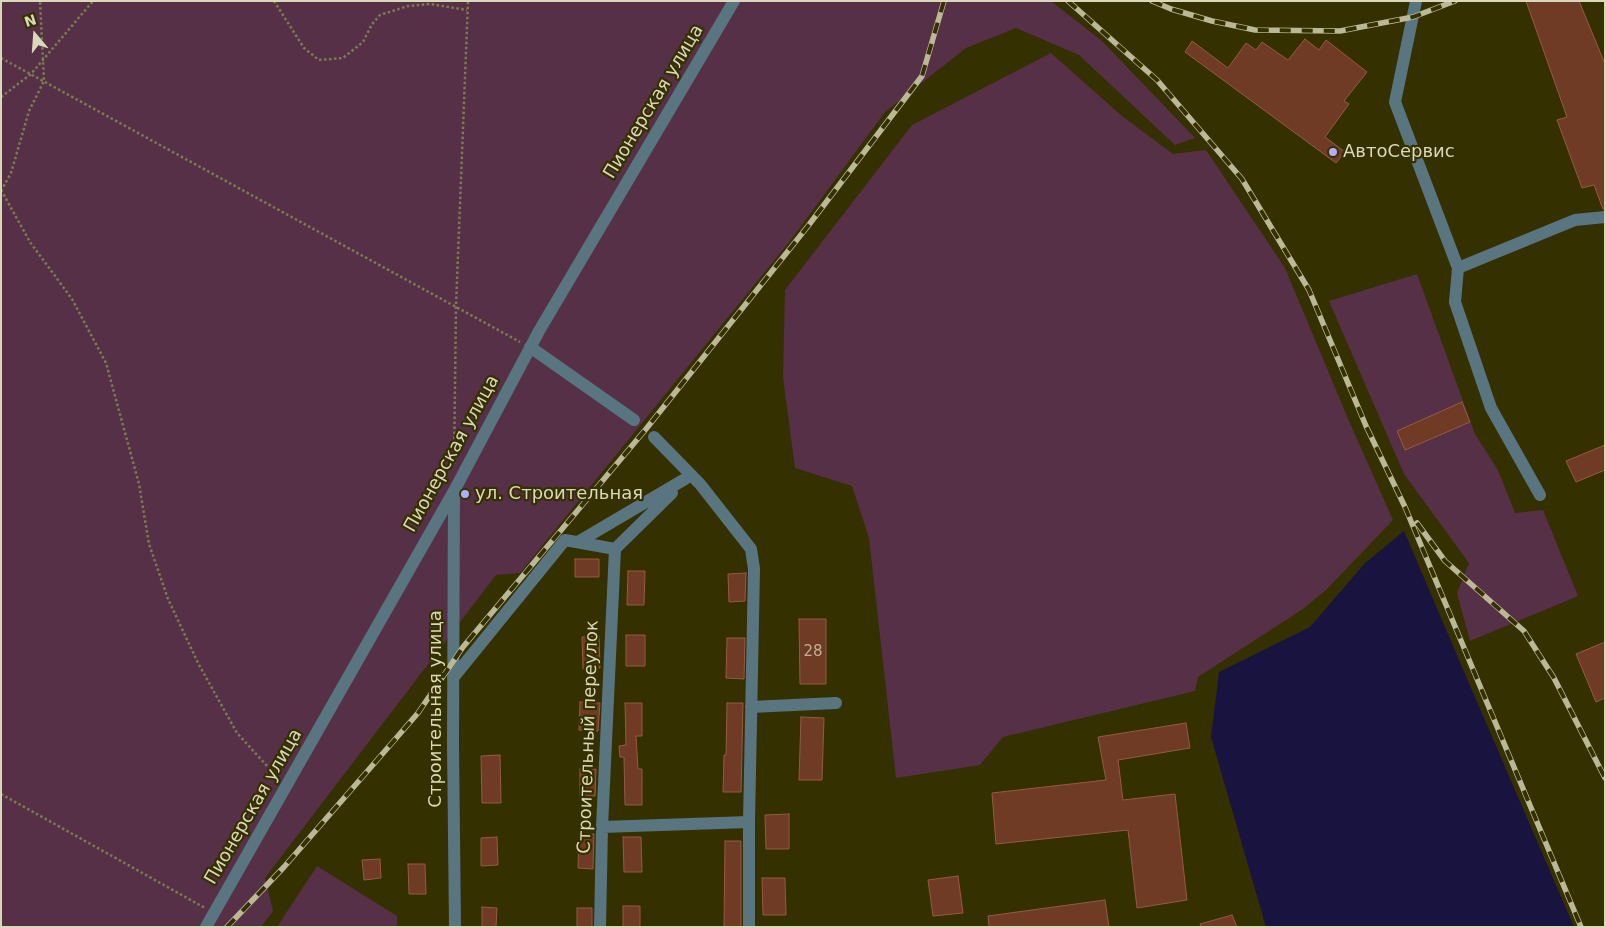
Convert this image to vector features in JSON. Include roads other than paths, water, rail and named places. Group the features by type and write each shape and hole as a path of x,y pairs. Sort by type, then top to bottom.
{"street":[{"name":"Пионерская улица","path":"206,927 454,491 530,347 734,1"},
{"path":"1416,1 1395,102 1458,268 1455,302 1491,408 1540,495"},
{"path":"1458,268 1575,220 1605,217"},
{"path":"530,347 634,420"},
{"path":"654,437 688,477 700,484 751,550 754,569 749,927"},
{"path":"578,542 688,477"},
{"path":"453,678 565,540 614,549 688,477"},
{"name":"Строительная улица","path":"454,491 455,927"},
{"name":"Строительный переулок","path":"600,927 602,827 614,549"},
{"path":"751,707 836,704"},
{"path":"602,827 749,822"}],"railway":[{"path":"227,927 284,867 418,713 463,647 646,429 808,226 922,76 944,1"},
{"path":"1068,1 1157,80 1242,179 1309,290 1366,426 1405,507 1581,927"},
{"path":"1152,1 1171,9 1212,21 1255,30 1340,31 1413,17 1455,1"},
{"path":"1417,523 1445,561 1524,631 1554,678 1605,778"}],"place":[{"name":"АвтоСервис","path":"1333,152"},
{"name":"ул. Строительная","path":"465,494"}]}
